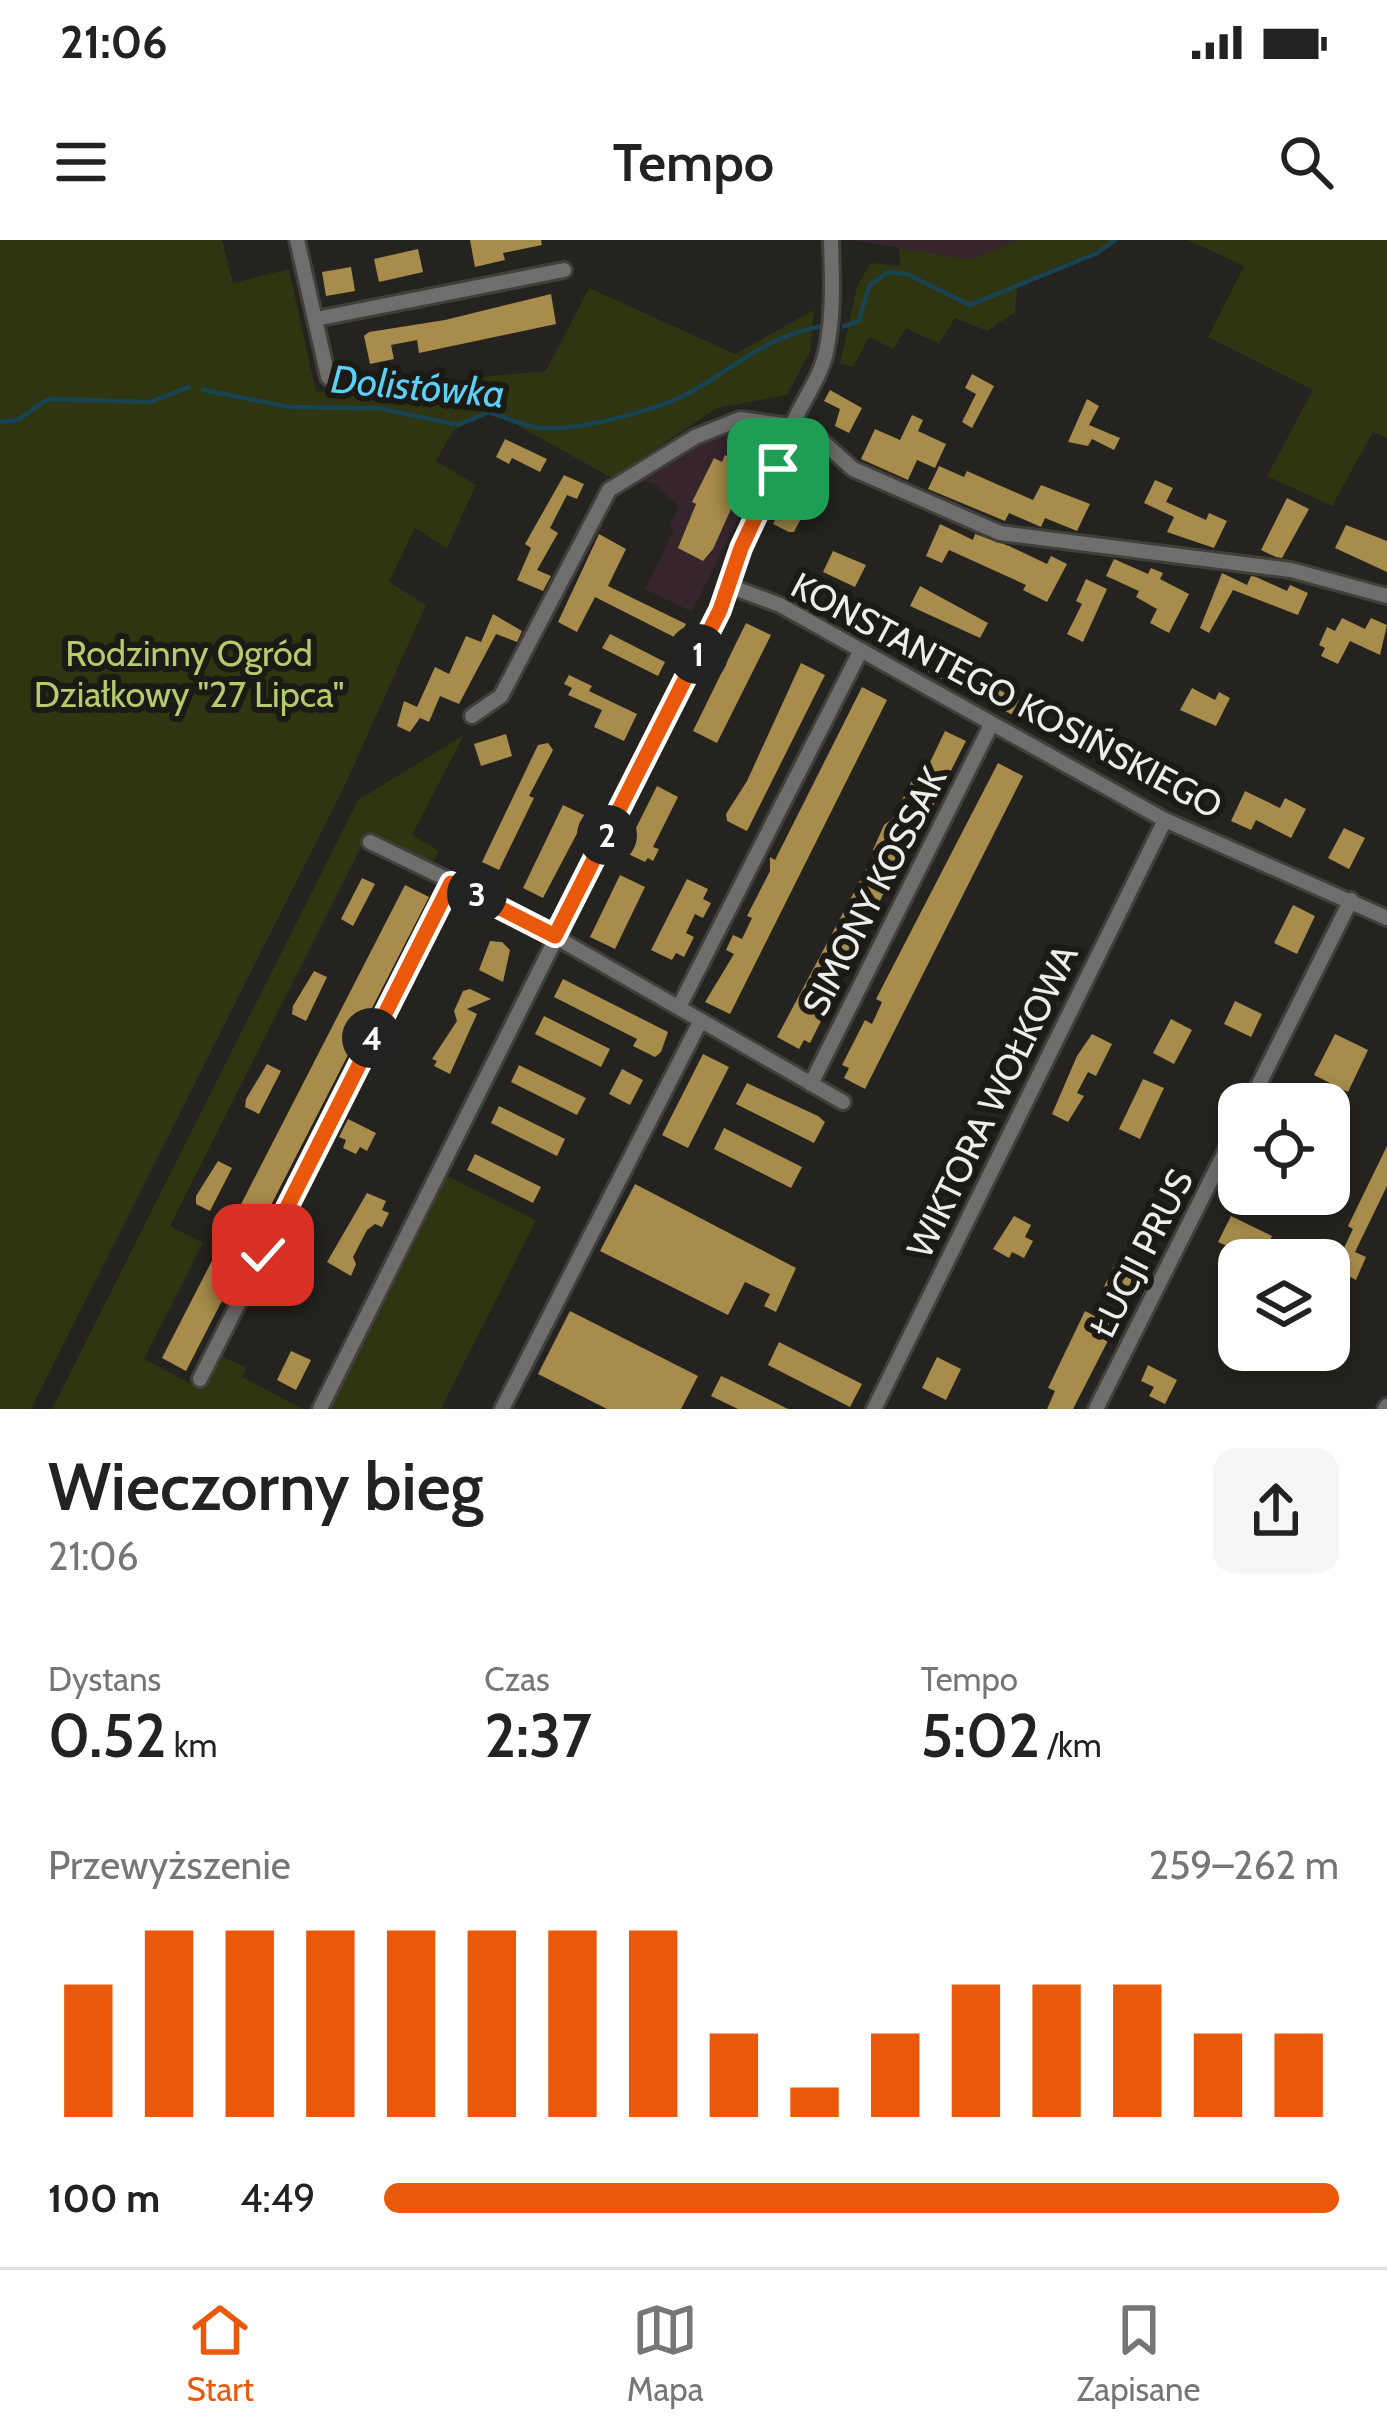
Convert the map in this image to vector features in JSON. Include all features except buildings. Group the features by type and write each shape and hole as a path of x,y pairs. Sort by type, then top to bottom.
{"street":[{"path":"297,240 328,377"},
{"path":"320,1409 729,586 741,548 776,477 791,425 825,359 832,295 831,240"},
{"path":"316,319 564,270"},
{"path":"472,716 501,696 609,490 726,422 791,425 822,441 853,469 1000,533 1291,570 1387,596"},
{"name":"KONSTANTEGO KOSIŃSKIEGO","path":"729,586 780,605 1165,820 1387,918"},
{"path":"679,1007 860,652"},
{"name":"SIMONY KOSSAK","path":"811,1084 992,725"},
{"name":"WIKTORA WOŁKOWA","path":"874,1409 1165,820"},
{"path":"370,842 555,936 842,1102"},
{"path":"200,1379 451,883"},
{"path":"1260,1083 1351,900"},
{"path":"502,1409 700,1022"},
{"name":"ŁUCJI PRUS","path":"1096,1409 1218,1166"}],"shaded area":[{"path":"855,240 1018,240 969,261"},
{"path":"743,430 765,438 772,450 692,612 645,589 674,530 669,526 679,507 655,484 643,480 713,438"}],"green space":[{"name":"Rodzinny Ogród Działkowy \"27 Lipca\"","path":"0,240 222,240 233,283 289,269 316,392 546,371 589,288 735,354 814,310 810,351 787,395 717,408 612,478 490,410 453,431 436,461 476,485 447,548 415,528 389,582 426,605 344,787 31,1409 0,1409"},
{"path":"1018,240 1115,240 1017,287 1015,312 987,331 955,318 939,344 906,328 893,349 869,337 853,367 840,364 857,286 871,263 900,266 899,248 969,260"},
{"path":"1188,240 1387,240 1387,438 1373,432 1332,506 1267,476 1313,390 1208,337 1244,266"},
{"path":"464,735 412,835 439,851 425,878 362,845 170,1226 203,1243 144,1359 199,1388 217,1354 247,1368 242,1377 303,1409 52,1409 358,800"},
{"path":"443,1174 536,1220 441,1409 326,1409"}],"waterway":[{"name":"Dolistówka","path":"844,326 859,321 869,286 888,272 907,274 970,305 1097,253 1115,240"},
{"name":"Dolistówka","path":"203,390 289,407 378,408 458,425 489,412 529,426 558,428 661,405 770,344 822,326"},
{"name":"Dolistówka","path":"0,422 18,420 48,399 150,402 189,387"}],"route":[{"path":"263,1255 451,883 555,936 720,610 736,559 778,469"}]}
